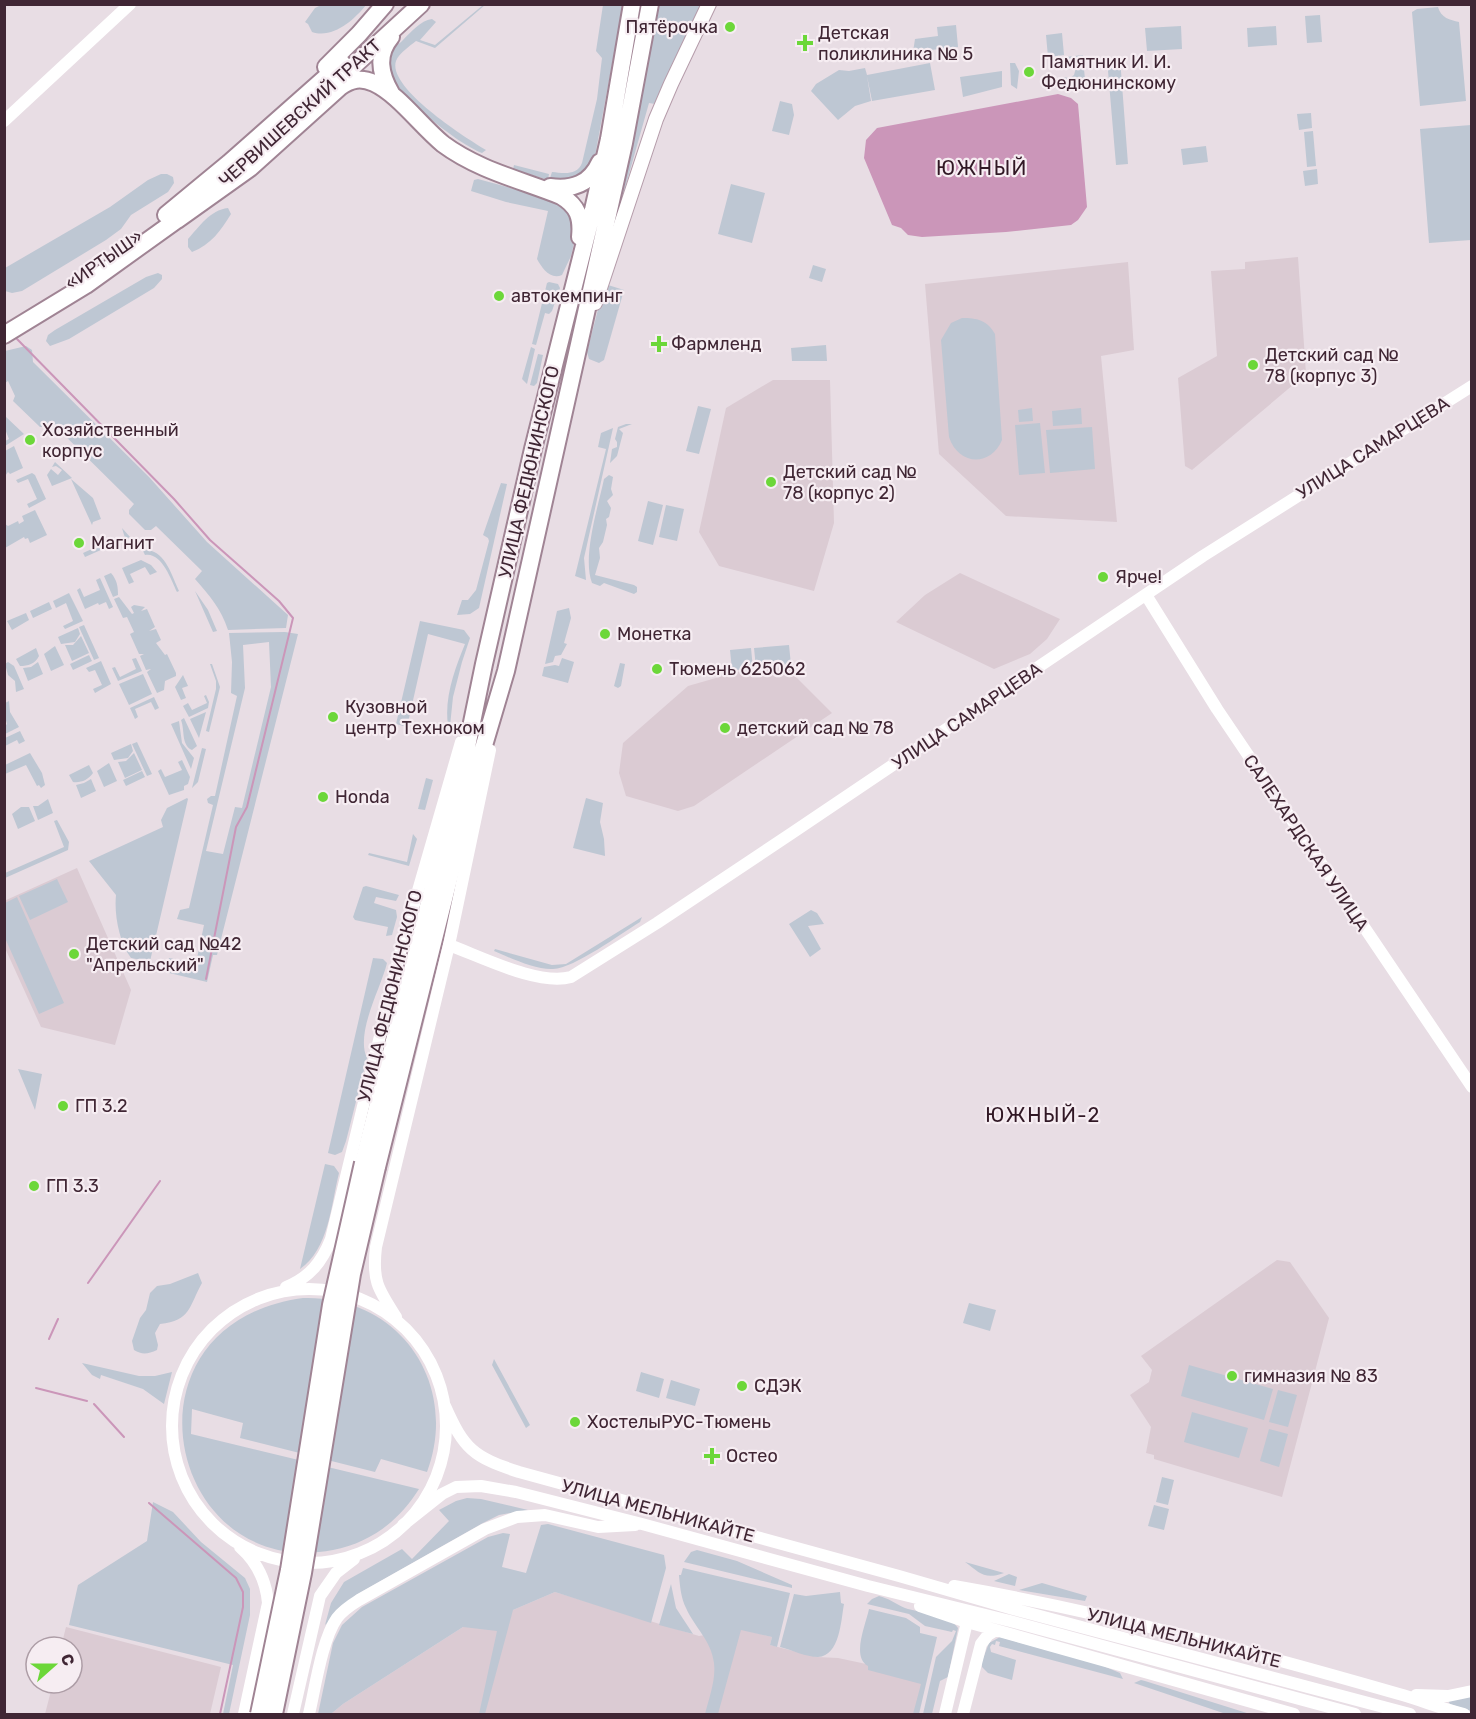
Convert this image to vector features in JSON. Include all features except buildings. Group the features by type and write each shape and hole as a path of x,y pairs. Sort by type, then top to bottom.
{"highway":[{"path":"199,189 240,146 360,34 385,4"},
{"path":"576,280 609,139 632,4"},
{"name":"УЛИЦА ФЕДЮНИНСКОГО","path":"370,1165 474,779 505,675 624,143 650,4"},
{"path":"393,97 382,73 381,55 388,41 413,8"},
{"name":"ЧЕРВИШЕВСКИЙ ТРАКТ","path":"199,189 413,8"},
{"name":"ЧЕРВИШЕВСКИЙ ТРАКТ","path":"177,220 246,163 413,8"},
{"path":"177,220 250,168 347,82 366,80 379,86 393,97 430,133 458,154 493,172 561,196 569,201 578,211 581,224 576,280"},
{"path":"532,185 563,189 578,186 598,166 609,139"},
{"name":"«ИРТЫШ»","path":"4,323 103,262 199,189"},
{"name":"«ИРТЫШ»","path":"4,335 86,285 177,220"},
{"name":"УЛИЦА ФЕДЮНИНСКОГО","path":"370,1165 461,776 484,664 544,405 576,280"},
{"path":"259,1714 289,1570 331,1305 370,1165"},
{"path":"274,1714 303,1573 370,1165"}],"main road":[{"path":"4,121 130,4"},
{"path":"578,350 656,119 709,4"},
{"name":"УЛИЦА САМАРЦЕВА","path":"449,945 533,976 555,980 571,977 735,872 1203,556 1472,386"},
{"name":"САЛЕХАРДСКАЯ УЛИЦА","path":"1146,595 1217,709 1472,1087"},
{"name":"УЛИЦА ФЕДЮНИНСКОГО","path":"263,1297 290,1286 310,1273 320,1261 331,1239 400,953 484,664"},
{"name":"УЛИЦА ФЕДЮНИНСКОГО","path":"400,1323 377,1286 374,1269 376,1253 449,945 505,675"},
{"path":"244,1714 267,1614 267,1592 261,1573 255,1564 247,1553 200,1508 183,1476 174,1441 175,1403 186,1366 210,1332 234,1311 263,1297 306,1289 335,1291 363,1300 400,1323 418,1343 438,1379 445,1406 446,1438 439,1471 424,1500 403,1525 342,1568 323,1590 318,1601 293,1714"},
{"name":"УЛИЦА МЕЛЬНИКАЙТЕ","path":"445,1406 457,1433 467,1447 483,1458 504,1467 899,1576 1013,1610 1410,1714"},
{"name":"УЛИЦА МЕЛЬНИКАЙТЕ","path":"403,1525 448,1490 473,1486 516,1492 1355,1714"},
{"path":"309,1714 328,1635 344,1610 358,1600 485,1529 517,1517 545,1515 598,1527 642,1524"},
{"path":"226,1534 256,1551 289,1561 331,1561 349,1557 373,1547"},
{"name":"УЛИЦА МЕЛЬНИКАЙТЕ","path":"899,1576 1003,1594 1163,1632 1464,1714"},
{"name":"УЛИЦА МЕЛЬНИКАЙТЕ","path":"868,1586 967,1622 1294,1714"},
{"path":"945,1714 967,1622"},
{"path":"963,1714 981,1644 988,1635 996,1630"},
{"path":"1401,1695 1448,1696 1472,1691"}],"shaded area":[{"path":"321,5 366,5 342,27 328,33 312,32 305,22 315,8"},
{"path":"485,5 435,48 416,41 402,52 396,61 396,72 403,85 415,98 446,124 486,150 482,153 459,140 418,108 397,86 391,76 389,62 393,50 424,22 432,19 436,22 420,40 435,45"},
{"path":"603,5 623,5 595,156 588,170 578,178 558,180 550,178 552,172 573,172 582,163 597,99 602,58 596,51"},
{"path":"657,5 704,5 655,104 649,103 605,259"},
{"path":"1438,7 1444,16 1459,22 1466,101 1420,106 1412,12 1417,9"},
{"path":"1320,15 1322,42 1307,43 1305,16"},
{"path":"956,25 958,47 913,52 915,39 938,36 937,27"},
{"path":"1181,26 1182,49 1147,51 1145,28"},
{"path":"1276,26 1277,45 1248,47 1247,28"},
{"path":"1062,33 1064,55 1048,57 1046,35"},
{"path":"1083,55 1084,66 1065,64 1066,57"},
{"path":"1120,58 1128,164 1116,165 1107,59"},
{"path":"930,63 935,90 872,101 867,76 871,101 855,106 838,120 811,91 816,84 839,70 865,68 867,75"},
{"path":"1010,63 1015,63 1019,71 1017,89 1011,85"},
{"path":"1076,68 1084,69 1086,90 1072,82 1061,82 1061,77 1070,78 1074,75"},
{"path":"1002,71 1002,87 963,97 960,77"},
{"path":"1058,94 1071,98 1078,104 1087,207 1078,220 1071,225 922,237 908,235 901,228 892,225 864,158 866,140 877,128"},
{"path":"780,101 792,104 794,115 789,135 772,131"},
{"path":"1311,113 1312,128 1299,130 1297,114"},
{"path":"1471,125 1471,240 1429,243 1420,129"},
{"path":"1313,131 1316,166 1307,167 1304,132"},
{"path":"1206,146 1208,162 1183,165 1181,149"},
{"path":"514,165 549,174 548,180 513,169"},
{"path":"1317,169 1318,184 1305,186 1303,171"},
{"path":"161,174 173,177 174,183 168,192 131,215 121,229 22,291 12,293 5,291 5,268 110,207 148,180"},
{"path":"478,179 565,203 577,230 571,256 562,275 550,275 537,259 548,211 506,202 471,191 474,180"},
{"path":"731,184 765,193 752,243 718,234"},
{"path":"228,208 231,214 219,231 205,245 192,252 188,247 188,239 210,216"},
{"name":"Детский сад № 78 (корпус 3)","path":"1298,257 1306,374 1192,470 1185,466 1178,378 1217,356 1211,271 1245,269 1245,262"},
{"path":"1128,262 1134,350 1101,356 1117,522 1006,516 939,454 925,284"},
{"path":"813,265 826,269 822,282 809,278"},
{"path":"158,273 162,275 162,279 154,288 69,339 50,346 46,341 48,335 55,330 146,277"},
{"path":"549,282 558,284 560,288 552,311 549,314 545,313 536,345 532,344"},
{"path":"608,285 624,290 604,360 599,363 589,359 587,352 603,290"},
{"path":"962,318 981,321 995,334 1002,440 990,455 974,460 959,453 949,437 941,340 951,323"},
{"path":"826,345 827,361 792,361 791,348"},
{"path":"26,346 32,350 33,362 149,477 207,542 288,615 286,628 228,630 214,603 195,579 202,571 156,526 151,530 145,530 129,514 134,504 50,421 44,427 40,427 13,401 15,396 8,381 5,383 5,351"},
{"path":"531,347 535,349 527,384 522,379"},
{"path":"538,354 543,355 537,383 534,386 530,385"},
{"name":"Детский сад № 78 (корпус 2)","path":"773,380 830,380 834,523 814,591 719,566 699,532 726,408"},
{"path":"698,406 711,409 699,454 686,451"},
{"path":"1032,408 1033,421 1019,422 1018,410"},
{"path":"1081,408 1082,424 1053,426 1052,411"},
{"path":"5,416 24,434 5,446 5,441 9,439 5,429"},
{"path":"1040,423 1045,473 1019,475 1015,425"},
{"path":"632,424 619,429 623,433 617,456 610,463 612,449 617,447 615,439 618,427"},
{"path":"1092,427 1095,469 1050,473 1046,430"},
{"path":"613,428 584,558 586,580 575,576 606,449 598,447 601,433"},
{"path":"14,446 23,468 10,474 8,472 5,476 5,451"},
{"path":"55,462 72,478 52,486 47,475 51,469 58,475 62,470 56,466 52,467"},
{"path":"32,473 46,499 29,508 27,504 37,499 28,479 18,483 16,480"},
{"path":"609,475 613,477 611,489 613,495 607,501 611,508 609,517 606,519 603,542 599,548 600,558 595,575 634,585 637,587 637,592 634,594 604,583 600,586 592,583 589,572 592,532 604,479"},
{"path":"71,479 93,498 101,519 93,522 92,525"},
{"path":"501,483 507,484 479,608 470,614 457,615 462,600 468,600 476,590 489,541 483,535"},
{"path":"648,501 663,505 653,545 638,541"},
{"path":"666,505 684,509 677,541 659,537"},
{"path":"35,510 47,535 30,543 28,538 24,537 5,548 5,524 8,526 18,521 19,524 24,521 22,516"},
{"path":"122,528 130,537 85,557 83,553 105,543 107,546 125,538"},
{"path":"148,550 164,560 179,591 177,592 161,562 151,555 145,555 143,551"},
{"path":"141,560 151,565 157,572 150,575 145,567 130,574 134,582 129,584 122,568"},
{"path":"111,573 118,589 118,595 113,597 104,576"},
{"path":"960,573 1060,619 1047,639 1030,654 994,669 896,622 925,595"},
{"path":"100,578 113,607 109,609 106,602 85,609 77,590 80,588 84,597 100,590 96,580"},
{"path":"195,591 208,610 217,631 213,632"},
{"path":"69,593 83,621 65,629 63,626 73,621 66,603 56,608 53,601"},
{"path":"119,597 132,614 134,613 131,607 134,605 145,607 141,611 147,609 155,627 149,631 156,629 161,640 156,643 165,655 167,654 176,673 176,676 165,681 164,690 157,693 147,672 151,669 146,670 140,656 144,654 139,654 130,634 134,632 127,617 123,618 114,599"},
{"path":"49,602 52,609 33,618 30,611"},
{"path":"569,608 571,618 564,643 567,644 561,655 555,656 553,662 545,664 557,611"},
{"path":"26,613 29,620 12,630 7,621"},
{"path":"420,621 464,630 470,638 453,697 450,726 447,715 449,694 465,644 428,634 407,727 396,724"},
{"path":"84,625 99,658 94,660 79,627"},
{"path":"78,628 80,634 75,642 61,644 58,637"},
{"path":"285,632 298,634 217,955 213,955 207,982 165,972 169,958 196,963 204,925 177,919 180,910 189,908 213,805 208,803 207,799 215,796 237,696 231,693 232,662 229,633","holes":["269,642 271,687 242,808 235,807 223,854 206,851 245,688 243,645"]},
{"path":"81,636 89,653 72,661 65,645 73,645"},
{"path":"789,645 791,665 756,668 754,648"},
{"path":"55,646 64,665 51,671 44,654"},
{"path":"36,648 39,656 35,661 20,666 16,659"},
{"path":"751,648 753,669 732,670 730,650"},
{"path":"89,655 92,661 73,670 70,664"},
{"path":"136,658 142,671 118,681 112,668 115,667 120,677 136,669 132,659"},
{"path":"562,658 574,662 568,683 542,676 544,667 559,666"},
{"path":"101,661 111,684 95,693 93,689 102,685 95,670 89,672 86,668"},
{"path":"8,662 14,666 24,689 16,692 15,681 8,675 5,664"},
{"path":"38,662 43,674 28,681 23,668 31,667"},
{"path":"620,663 625,664 621,686 618,688 614,686"},
{"path":"210,664 212,664 220,687 209,732 206,731 216,689 216,681"},
{"name":"детский сад № 78","path":"793,666 795,676 832,713 694,806 678,811 626,796 619,773 623,743 688,686 737,672"},
{"path":"143,674 152,694 129,705 119,684"},
{"path":"183,675 188,686 182,688 186,698 181,700 175,687"},
{"path":"206,695 209,702 208,708 189,717 183,706 188,703 192,710 207,703 204,696"},
{"path":"154,697 159,708 155,710 151,702 135,709 138,717 135,719 130,708"},
{"path":"9,701 10,712 19,727 5,734 7,724 5,703"},
{"path":"206,712 199,738 190,719"},
{"path":"184,718 197,746 192,750 185,741 181,720"},
{"path":"179,721 182,743 194,758 191,769 171,724"},
{"path":"20,731 25,741 19,744 17,740 5,746 5,738"},
{"path":"137,742 152,774 147,776 132,744"},
{"path":"131,744 133,751 128,758 114,760 111,753"},
{"path":"202,748 206,749 198,782 192,788"},
{"path":"30,753 42,773 45,785 41,788 37,786 26,765 5,774 5,765"},
{"path":"134,753 142,770 125,778 118,762 126,761"},
{"path":"182,760 190,777 188,784 184,786 184,790 169,795 158,771 161,769 165,777 182,770 178,762"},
{"path":"109,763 117,781 104,787 97,771"},
{"path":"89,765 93,773 84,780 73,782 69,775"},
{"path":"142,771 145,777 126,786 123,780"},
{"path":"426,778 433,780 425,810 418,809"},
{"path":"91,779 96,791 81,798 76,785"},
{"path":"187,798 147,974 141,960 131,958 123,944 117,919 116,895 89,861 163,827 161,820 167,808"},
{"path":"586,798 603,803 600,822 605,856 573,848"},
{"path":"48,799 53,813 38,820 33,806 38,806"},
{"path":"21,807 29,807 35,821 18,829 12,814"},
{"path":"57,820 69,842 68,850 5,878 5,873 64,847 54,821"},
{"path":"413,834 417,839 409,866 368,855 369,853 407,862"},
{"path":"77,868 131,990 115,1045 41,1027 5,948 4,901"},
{"path":"57,879 68,902 30,920 19,896"},
{"path":"363,887 399,895 396,901 376,897 374,903 396,910 397,917 392,935 386,936 388,927 355,920 353,917"},
{"path":"17,897 64,1003 39,1014 5,938 5,903"},
{"path":"811,910 817,913 824,924 808,926 821,949 810,957 789,924"},
{"path":"642,917 640,922 597,950 562,967 539,968 494,951 495,949 552,965 566,964"},
{"path":"373,958 383,959 387,963 366,1024 364,1048 367,1058 346,1141 342,1152 335,1155 328,1153"},
{"path":"18,1069 42,1074 35,1110"},
{"path":"325,1164 334,1166 339,1173 331,1212 317,1250 300,1269"},
{"name":"гимназия № 83","path":"1277,1260 1290,1262 1329,1318 1282,1497 1154,1459 1154,1455 1146,1453 1151,1427 1130,1395 1149,1382 1152,1370 1141,1356"},
{"path":"198,1273 202,1283 188,1311 178,1320 160,1324 155,1333 157,1350 140,1353 134,1350 132,1341 140,1318 146,1310 150,1293 157,1286 170,1284"},
{"path":"303,1298 337,1301 368,1311 393,1328 413,1350 428,1377 435,1407 435,1439 427,1472 381,1459 375,1472 240,1438 243,1423 192,1409 191,1434 419,1489 393,1521 382,1529 359,1542 333,1550 276,1549 231,1528 200,1491 184,1446 185,1398 204,1353 243,1318"},
{"path":"969,1303 996,1310 990,1331 963,1323"},
{"path":"494,1359 530,1425 526,1428 492,1365"},
{"path":"82,1363 139,1376 155,1376 172,1372 164,1404 143,1389 101,1375 100,1379 92,1375"},
{"path":"1189,1365 1273,1389 1264,1420 1181,1396"},
{"path":"641,1372 664,1379 659,1398 636,1391"},
{"path":"671,1380 700,1389 695,1406 666,1398"},
{"path":"1278,1390 1297,1395 1288,1427 1269,1422"},
{"path":"1192,1412 1248,1428 1239,1458 1184,1442"},
{"path":"1269,1429 1288,1434 1279,1467 1260,1461"},
{"path":"1162,1477 1174,1480 1168,1505 1156,1502"},
{"path":"467,1498 528,1510 499,1515 483,1523 356,1595 325,1625 331,1603 344,1582 402,1549 412,1559 449,1521 439,1510"},
{"path":"153,1502 173,1512 201,1542 245,1578 250,1589 250,1615 229,1714 223,1714 233,1665 69,1625 78,1585 147,1541"},
{"path":"1154,1505 1169,1509 1164,1530 1148,1526"},
{"path":"548,1524 664,1555 666,1568 651,1623 555,1592 513,1610 485,1714 479,1714 497,1631 463,1627 331,1714 318,1714 333,1643 342,1625 362,1607 488,1537 503,1533 510,1534 502,1567 526,1573 541,1525"},
{"path":"697,1550 737,1561 792,1585 792,1588 684,1562 691,1552"},
{"path":"965,1562 1004,1573 987,1575"},
{"path":"683,1568 790,1593 777,1647 770,1645 772,1637 741,1630 718,1714 705,1714 713,1682 714,1663 710,1648 683,1600 679,1575"},
{"path":"1009,1574 1017,1577 1015,1586 994,1581"},
{"path":"1042,1583 1087,1596 1085,1601 1019,1590"},
{"path":"671,1584 676,1608 693,1634 659,1625"},
{"path":"555,1592 699,1636 741,1629 772,1637 770,1645 817,1657 838,1658 871,1665 926,1679 918,1714 331,1714 463,1627 513,1610"},
{"path":"840,1592 841,1603 844,1604 842,1619 831,1651 825,1655 813,1657 780,1647 794,1594 806,1596"},
{"path":"879,1596 905,1608 942,1617 958,1628 948,1677 940,1681 932,1714 923,1714 936,1657 952,1641 956,1631 925,1626 909,1614 867,1604"},
{"path":"869,1609 906,1618 920,1627 920,1633 937,1637 919,1714 913,1714 921,1684 868,1670 868,1666 863,1662 860,1648"},
{"path":"66,1627 221,1667 210,1714 45,1714 50,1695 84,1695 84,1635 64,1635"},
{"path":"1000,1637 1101,1665 1120,1673 1123,1679 999,1646 1000,1642 996,1641 995,1645 992,1644 990,1647 991,1652 1016,1660 1012,1680 988,1673 982,1667 982,1661 989,1643"},
{"path":"1141,1680 1250,1714 1226,1714 1134,1683"},
{"path":"1471,1695 1471,1711 1450,1704 1448,1701"}],"waterway":[{"path":"17,339 174,499 210,540 279,601 293,618 247,807 236,827 206,979"},
{"path":"88,1283 160,1181"},
{"path":"49,1339 58,1319"},
{"path":"36,1388 87,1401"},
{"path":"94,1404 124,1437"},
{"path":"149,1503 236,1578 243,1592 243,1607 220,1714"}],"place":[{"name":"Пятёрочка","path":"730,27"},
{"name":"Детская поликлиника № 5","path":"805,43"},
{"name":"Памятник И. И. Федюнинскому","path":"1029,72"},
{"name":"автокемпинг","path":"499,296"},
{"name":"Фармленд","path":"659,344"},
{"name":"Детский сад № 78 (корпус 3)","path":"1253,365"},
{"name":"Хозяйственный корпус","path":"30,440"},
{"name":"Детский сад № 78 (корпус 2)","path":"771,482"},
{"name":"Магнит","path":"79,543"},
{"name":"Ярче!","path":"1103,577"},
{"name":"Монетка","path":"605,634"},
{"name":"Тюмень 625062","path":"657,669"},
{"name":"Кузовной центр Техноком","path":"333,717"},
{"name":"детский сад № 78","path":"725,728"},
{"name":"Honda","path":"323,797"},
{"name":"Детский сад №42 \"Апрельский\"","path":"74,954"},
{"name":"ГП 3.2","path":"63,1106"},
{"name":"ГП 3.3","path":"34,1186"},
{"name":"гимназия № 83","path":"1232,1376"},
{"name":"СДЭК","path":"742,1386"},
{"name":"ХостелыРУС-Тюмень","path":"575,1422"},
{"name":"Остео","path":"712,1456"}],"district":[{"name":"ЮЖНЫЙ","path":"982,168"},
{"name":"ЮЖНЫЙ-2","path":"1043,1115"}]}
